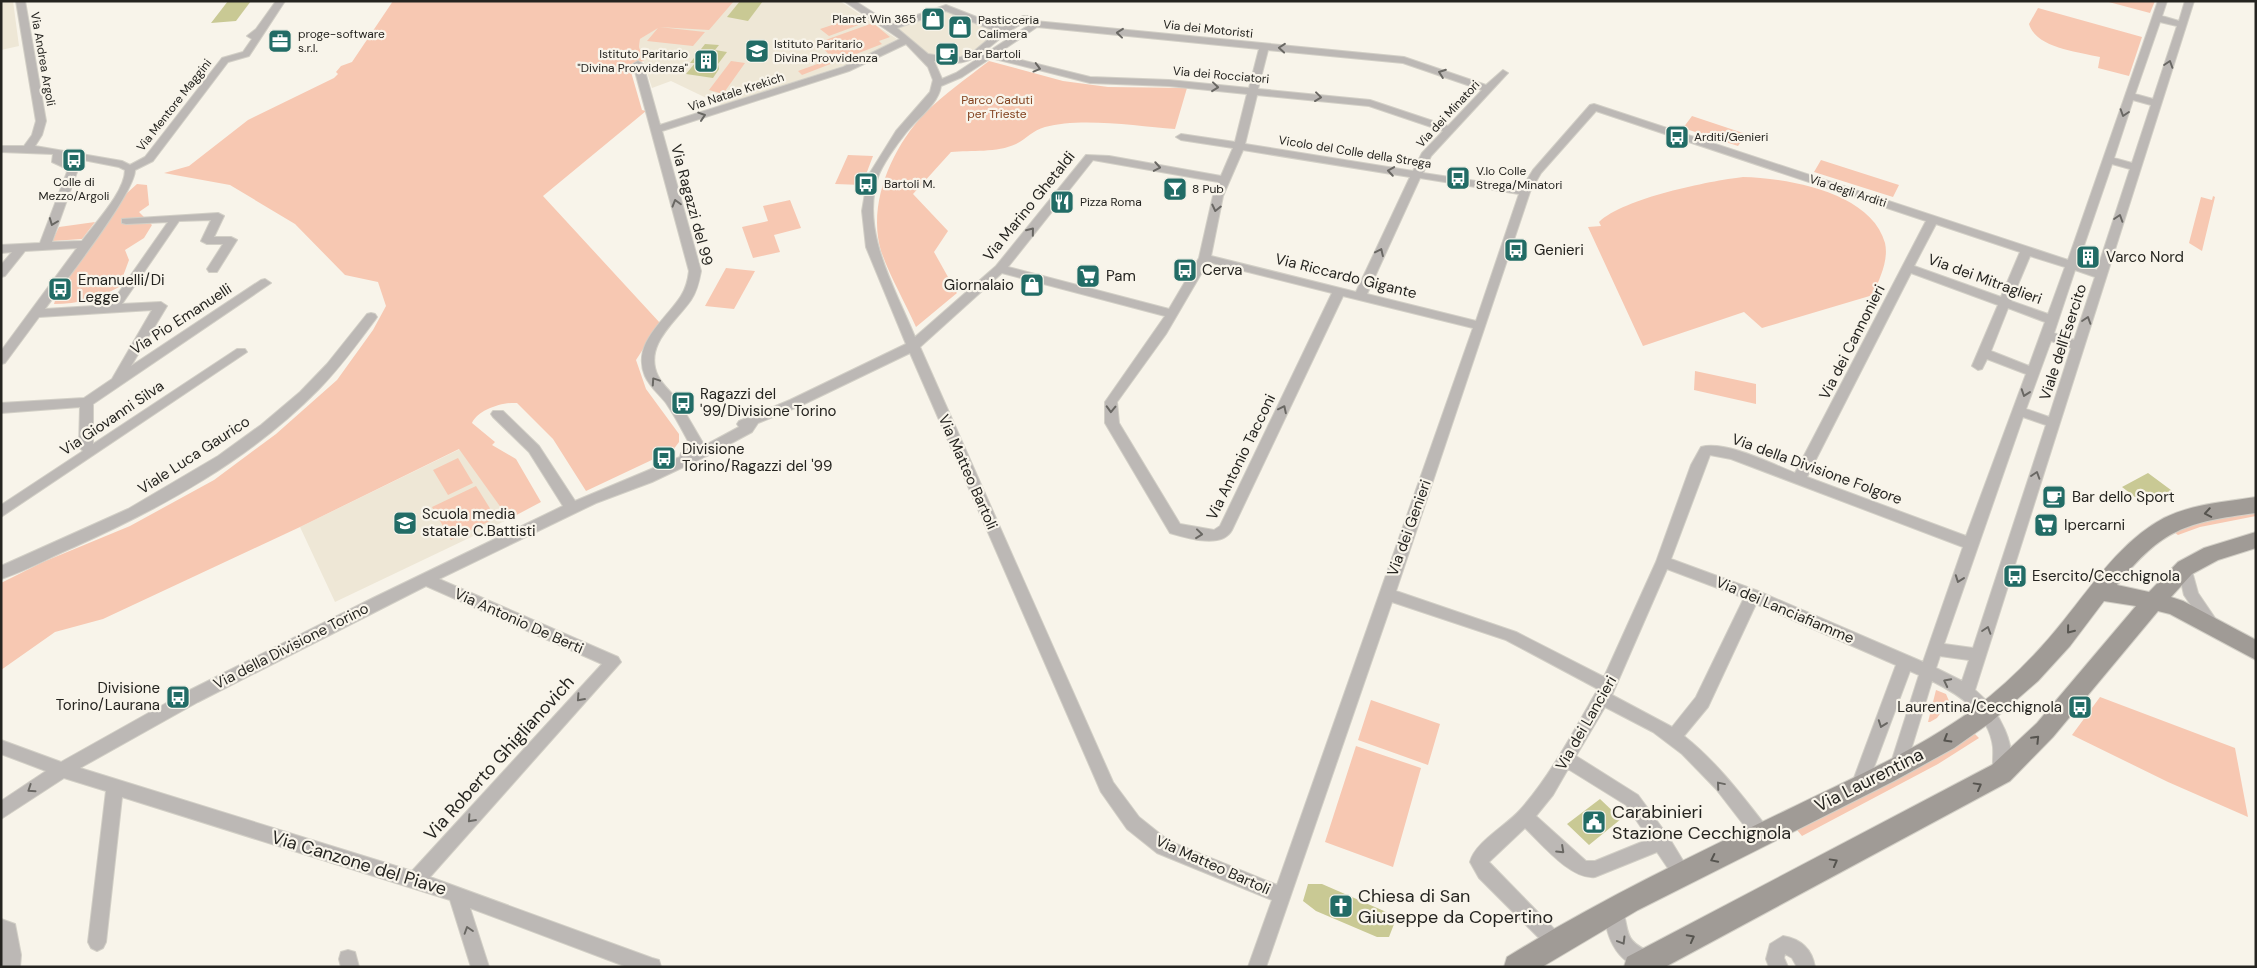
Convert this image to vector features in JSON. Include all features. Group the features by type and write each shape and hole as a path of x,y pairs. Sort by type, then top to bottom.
{"main road":[{"name":"Via Laurentina","path":"1517,967 1555,942 1614,909 1682,874 1763,836 1951,737 1987,712 2022,681 2055,647 2132,553 2169,526 2193,516 2256,506"},
{"path":"1642,964 2001,773 2045,730 2153,600 2185,568 2211,554 2256,540"},
{"path":"2100,592 2153,600 2182,610 2256,651"},
{"path":"2136,620 2162,617 2191,625 2256,665"}],"street":[{"name":"Via Andrea Argoli","path":"20,1 42,121 38,135 28,148"},
{"name":"Via Mentore Maggini","path":"130,169 149,158 225,60 246,54 262,32 256,32 281,1"},
{"path":"848,1 928,57 938,84"},
{"name":"Viale dell'Esercito","path":"1898,766 1934,649 2052,320 2070,264 2109,160 2163,1"},
{"name":"Viale dell'Esercito","path":"1966,693 2190,1"},
{"path":"889,28 946,8 1003,31"},
{"path":"928,57 950,62 965,61 1003,31 1026,18"},
{"path":"2157,18 2182,24"},
{"name":"Via dei Motoristi","path":"938,84 959,75 1035,24 1404,60 1488,89"},
{"name":"Via Natale Krekich","path":"655,130 846,69 906,40"},
{"path":"1000,269 1172,314 1205,258 1224,180 1239,146 1264,47"},
{"name":"Via dei Rocciatori","path":"990,55 1090,80 1169,83 1378,104 1448,129"},
{"name":"Via Ragazzi del 99","path":"638,64 696,277 689,296 664,324 652,344 648,361 652,378 683,421 696,445"},
{"name":"Via dei Minatori","path":"1360,296 1429,149 1503,73"},
{"name":"Via Matteo Bartoli","path":"938,84 932,97 900,133 878,167 871,182 868,200 868,226 874,252 913,346 1114,798 1140,830 1163,847 1283,896"},
{"path":"2130,96 2157,103"},
{"name":"Via dei Genieri","path":"1257,967 1526,192 1537,172 1594,107"},
{"name":"Via degli Arditi","path":"1594,107 2101,275"},
{"name":"Vicolo del Colle della Strega","path":"1181,137 1526,192"},
{"path":"1,149 28,148 122,164 130,169 131,175 121,195 1,360"},
{"path":"45,246 72,172 70,166 56,160 59,152"},
{"name":"Via Marino Ghetaldi","path":"913,346 1000,269 1090,157 1109,158 1224,180"},
{"path":"2109,160 2136,168"},
{"name":"Via Pio Emanuelli","path":"126,221 218,216 207,241 232,240 213,269"},
{"path":"114,309 176,218"},
{"name":"Via dei Cannonieri","path":"1799,479 1933,219"},
{"path":"1,249 86,244"},
{"path":"1,273 21,248"},
{"path":"1978,366 2027,250"},
{"name":"Via Riccardo Gigante","path":"1205,258 1480,326"},
{"name":"Via dei Mitraglieri","path":"1908,268 2052,320"},
{"name":"Via Pio Emanuelli","path":"87,402 265,283"},
{"name":"Via Antonio Tacconi","path":"1172,314 1111,402 1112,423 1173,528 1180,532 1218,535 1227,527 1340,292"},
{"name":"Via Pio Emanuelli","path":"36,313 161,306 115,382"},
{"name":"Viale Luca Gaurico","path":"1,573 132,514 213,465 264,428 305,394 327,372 371,317"},
{"path":"2046,335 2078,346"},
{"name":"Via della Divisione Torino","path":"591,499 612,485 696,445 753,421 913,346"},
{"name":"Via Giovanni Silva","path":"1,512 242,352"},
{"path":"1984,353 2022,369 2033,371"},
{"path":"1,408 87,402 86,447"},
{"path":"2019,411 2053,423"},
{"path":"498,414 534,449 572,508"},
{"name":"Via della Divisione Torino","path":"1,811 62,770 192,697 425,579 572,508 639,481 710,449 747,429 753,421"},
{"path":"639,481 696,451 696,445"},
{"name":"Via della Divisione Folgore","path":"1663,562 1698,465 1706,450 1734,454 1971,544"},
{"name":"Via dei Lanciafiamme","path":"1663,562 1809,617 1928,672 1966,693 1987,712"},
{"name":"Via dei Lancieri","path":"1555,942 1479,864 1480,858 1525,817 1566,760 1605,692 1663,562"},
{"path":"2185,568 2191,595 2202,613 2215,627"},
{"name":"Via Antonio De Berti","path":"425,579 613,662"},
{"path":"1386,594 1511,636 1605,692 1674,737 1708,770 1763,836"},
{"path":"1674,737 1702,702 1754,595"},
{"path":"1934,649 1979,655"},
{"name":"Via Roberto Ghiglianovich","path":"415,880 613,662"},
{"path":"1859,786 1904,662"},
{"path":"1987,712 2001,741 2001,773"},
{"name":"Via Canzone del Piave","path":"1,747 62,770 457,894 652,967"},
{"path":"1566,760 1627,796 1662,842 1682,874"},
{"path":"97,942 115,786"},
{"path":"1525,817 1574,862 1586,870 1595,870 1662,842"},
{"path":"457,894 480,967"},
{"path":"1614,909 1615,925 1620,940 1642,964"},
{"path":"1,928 9,930 12,955 11,967"},
{"path":"1780,967 1775,959 1776,950 1782,946 1787,946 1802,954 1806,967"}],"shaded area":[{"path":"1,1 13,1 19,46 1,50"},
{"name":"Istituto Paritario Divina Provvidenza","path":"686,1 840,1 897,39 852,63 721,105 671,81 652,88 639,47 640,39 660,26"},
{"path":"949,10 999,32 963,60 929,56 893,28"},
{"name":"Scuola media statale C.Battisti","path":"460,449 509,519 335,602 300,527"}],"green space":[{"path":"393,1 734,1 709,30 659,27 705,32 693,46 647,41 658,28 640,39 639,47 644,61 629,65 642,110 646,111 543,196 660,323 636,360 646,389 679,434 679,442 673,450 586,491 553,439 517,403 498,405 479,414 472,423 495,442 492,445 516,459 541,502 509,519 459,449 300,527 103,619 55,632 1,670 1,583 43,562 130,526 214,480 276,434 337,380 373,330 386,306 378,282 345,275 295,224 230,185 164,173 189,166 248,120 334,78 341,66 352,62"},
{"path":"2105,1 2155,1 2150,13"},
{"path":"2038,8 2142,37 2129,76 2098,68 2100,57 2059,48 2040,39 2033,32 2029,24"},
{"path":"856,17 864,23 829,36 820,29"},
{"path":"873,23 890,37 879,41 882,44 802,75 798,71 842,55 832,57 817,43"},
{"path":"731,61 745,63 723,94 709,90"},
{"name":"Parco Caduti per Trieste","path":"989,61 1063,81 1108,87 1187,88 1175,129 1092,122 1059,124 1041,128 1009,147 992,150 951,152 913,194 948,231 934,252 957,293 916,327 881,251 877,215 880,196 893,160 912,128 924,114 956,86"},
{"path":"1692,116 1746,134 1738,146 1683,128"},
{"path":"848,155 873,156 862,185 835,184"},
{"path":"1821,160 1899,185 1893,197 1814,172"},
{"path":"1743,177 1804,185 1846,200 1863,211 1877,226 1885,243 1886,250 1883,270 1873,295 1762,328 1744,312 1643,346 1588,227 1601,226 1599,222 1611,213 1647,198 1710,182"},
{"path":"137,184 147,185 149,205 139,212 152,225 144,238 125,250 129,260 119,287 88,300 54,304 57,294 127,193"},
{"path":"2213,196 2215,197 2202,251 2189,243 2201,197 2212,200"},
{"path":"790,200 801,228 774,235 780,252 753,258 742,227 768,221 763,206"},
{"path":"95,222 82,239 52,241 59,227"},
{"path":"726,268 755,271 734,309 705,306"},
{"path":"1695,371 1756,384 1756,404 1694,390"},
{"path":"458,458 473,483 448,495 433,470"},
{"path":"476,486 496,518 451,540 432,507"},
{"path":"2256,513 2256,516 2200,527 2178,535 2174,532 2210,520"},
{"path":"1936,690 1946,694 1949,701 1937,718 1928,722"},
{"path":"2100,697 2235,748 2248,817 2168,782 2072,735"},
{"path":"1371,700 1440,724 1428,765 1358,740"},
{"path":"1974,733 1979,738 1938,764 1802,836 1797,830"},
{"path":"1356,746 1421,768 1393,867 1325,842"}],"building":[{"path":"228,1 251,1 236,21 211,23"},
{"path":"740,1 763,1 748,21 727,17"},
{"name":"Istituto Paritario \"Divina Provvidenza\"","path":"705,44 719,45 715,50 727,52 718,64 719,69 713,78 686,74 695,63 690,63"},
{"path":"2148,473 2175,493 2157,502 2144,493 2135,497 2122,487"},
{"name":"Carabinieri Stazione Cecchignola","path":"1600,799 1621,819 1589,845 1567,824"},
{"name":"Chiesa di San Giuseppe da Copertino","path":"1308,884 1322,884 1384,911 1396,919 1389,937 1377,937 1316,911 1303,901"}],"place":[{"name":"Planet Win 365","path":"933,19"},
{"name":"Pasticceria Calimera","path":"960,27"},
{"name":"proge-software s.r.l.","path":"280,41"},
{"name":"Istituto Paritario Divina Provvidenza","path":"757,51"},
{"name":"Bar Bartoli","path":"947,54"},
{"name":"Istituto Paritario \"Divina Provvidenza\"","path":"706,61"},
{"name":"Arditi/Genieri","path":"1677,137"},
{"name":"Colle di Mezzo/Argoli","path":"74,160"},
{"name":"V.lo Colle Strega/Minatori","path":"1458,178"},
{"name":"Bartoli M.","path":"866,184"},
{"name":"8 Pub","path":"1175,189"},
{"name":"Pizza Roma","path":"1062,202"},
{"name":"Genieri","path":"1516,250"},
{"name":"Varco Nord","path":"2088,257"},
{"name":"Cerva","path":"1185,270"},
{"name":"Pam","path":"1088,276"},
{"name":"Giornalaio","path":"1032,285"},
{"name":"Emanuelli/Di Legge","path":"60,289"},
{"name":"Ragazzi del '99/Divisione Torino","path":"683,403"},
{"name":"Divisione Torino/Ragazzi del '99","path":"664,458"},
{"name":"Bar dello Sport","path":"2054,497"},
{"name":"Scuola media statale C.Battisti","path":"405,523"},
{"name":"Ipercarni","path":"2046,525"},
{"name":"Esercito/Cecchignola","path":"2015,576"},
{"name":"Divisione Torino/Laurana","path":"178,697"},
{"name":"Laurentina/Cecchignola","path":"2080,707"},
{"name":"Carabinieri Stazione Cecchignola","path":"1594,822"},
{"name":"Chiesa di San Giuseppe da Copertino","path":"1341,906"}]}
